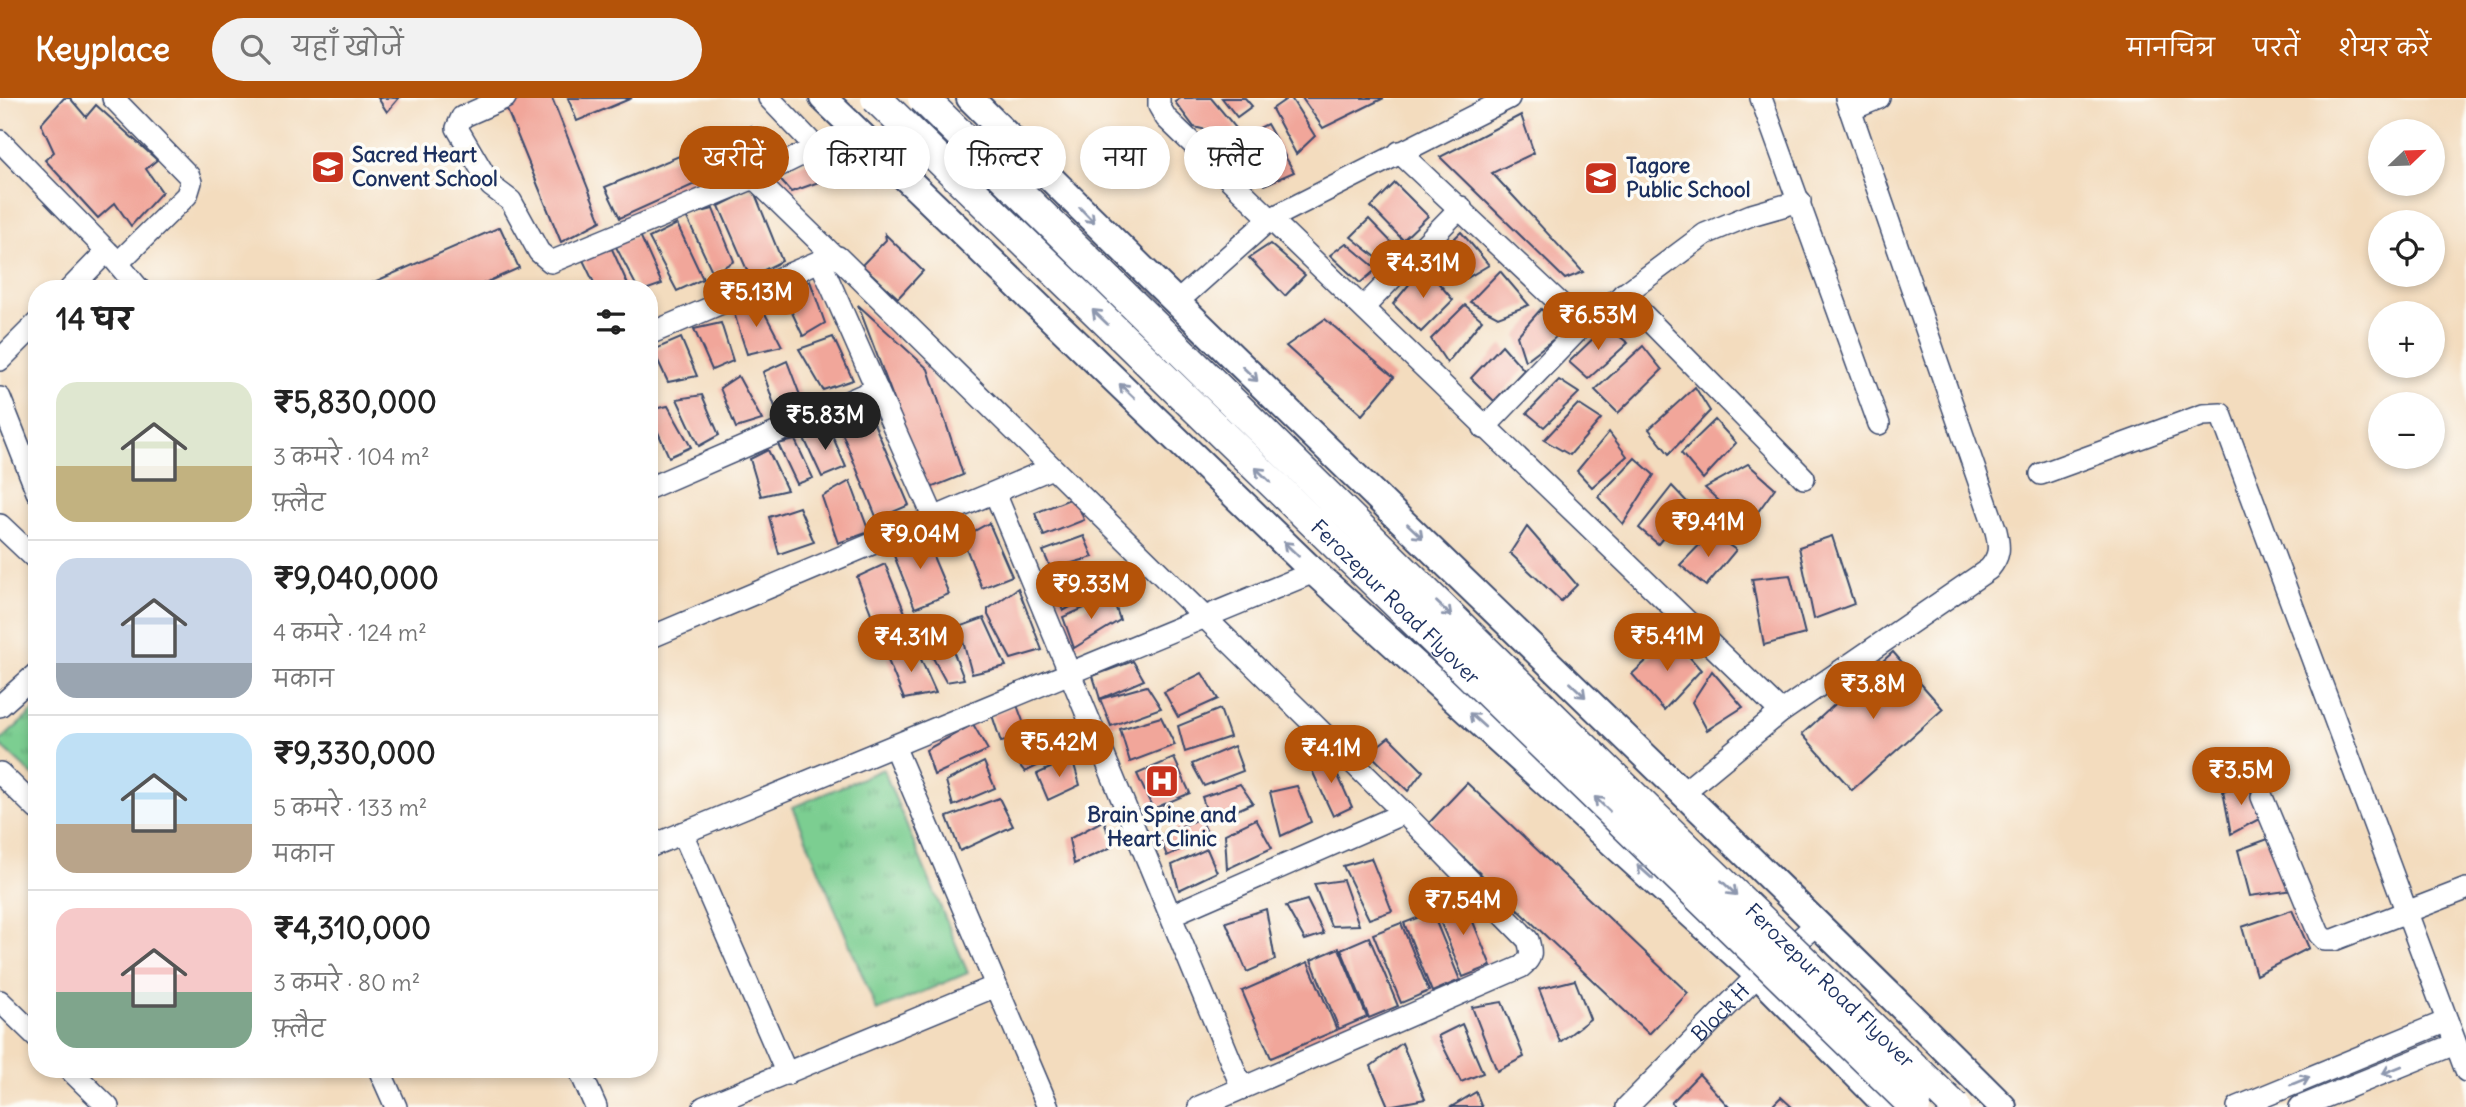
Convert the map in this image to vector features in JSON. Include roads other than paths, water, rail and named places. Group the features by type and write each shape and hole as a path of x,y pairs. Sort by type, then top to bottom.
{"highway":[{"name":"Ferozepur Road Flyover","path":"876,98 1915,1107"},
{"name":"Ferozepur Road Flyover","path":"923,98 1656,818 1955,1107"}],"main road":[{"path":"823,98 1314,572 1758,975 1888,1107"},
{"path":"970,98 1176,303 1684,792 2003,1107"}],"street":[{"path":"82,280 187,195 191,182 189,176 113,98"},
{"path":"505,98 462,117 457,128 491,186 511,201 539,252 547,261 727,189"},
{"path":"769,98 811,142 811,148 789,160"},
{"path":"1159,98 1159,106 1166,118 1781,712"},
{"path":"1176,303 1270,219 1509,98"},
{"path":"1761,98 1879,424"},
{"path":"1684,792 1781,712 1989,569 1998,559 2000,548 1848,104 1879,98"},
{"path":"0,141 113,257 132,280"},
{"path":"1399,152 1461,207 1583,325"},
{"path":"764,189 827,258 1052,468 1404,813 1528,940 1532,952 1530,961 1521,967 1199,1107"},
{"path":"1484,428 1583,325 1705,234 1751,215 1800,201"},
{"path":"1364,307 1461,207"},
{"path":"658,330 827,258"},
{"path":"827,258 877,389 934,518"},
{"path":"1623,294 1804,478"},
{"path":"0,360 28,332"},
{"path":"658,484 877,389"},
{"path":"0,398 28,469"},
{"path":"2041,474 2203,415 2221,414 2404,912 2466,1071"},
{"path":"658,634 1052,468"},
{"path":"995,493 1072,671 1242,1088"},
{"path":"0,525 28,552"},
{"path":"658,843 1314,572"},
{"path":"0,706 28,681"},
{"path":"894,746 1048,1107"},
{"path":"0,773 28,800"},
{"path":"2262,797 2319,934 2325,940 2334,940 2466,889"},
{"path":"1171,915 1404,813"},
{"path":"682,833 787,1074"},
{"name":"Block H","path":"1627,1107 1758,975 1818,923"},
{"path":"705,1107 996,986"},
{"path":"0,1001 28,1028"},
{"path":"2238,1107 2447,1021"},
{"path":"2300,1107 2455,1044"},
{"path":"78,1078 108,1107"},
{"path":"383,1078 396,1107"},
{"path":"583,1078 596,1107"}],"place":[{"name":"Sacred Heart Convent School","path":"328,167"},
{"name":"Tagore Public School","path":"1601,178"},
{"name":"Brain Spine and Heart Clinic","path":"1162,781"}]}
